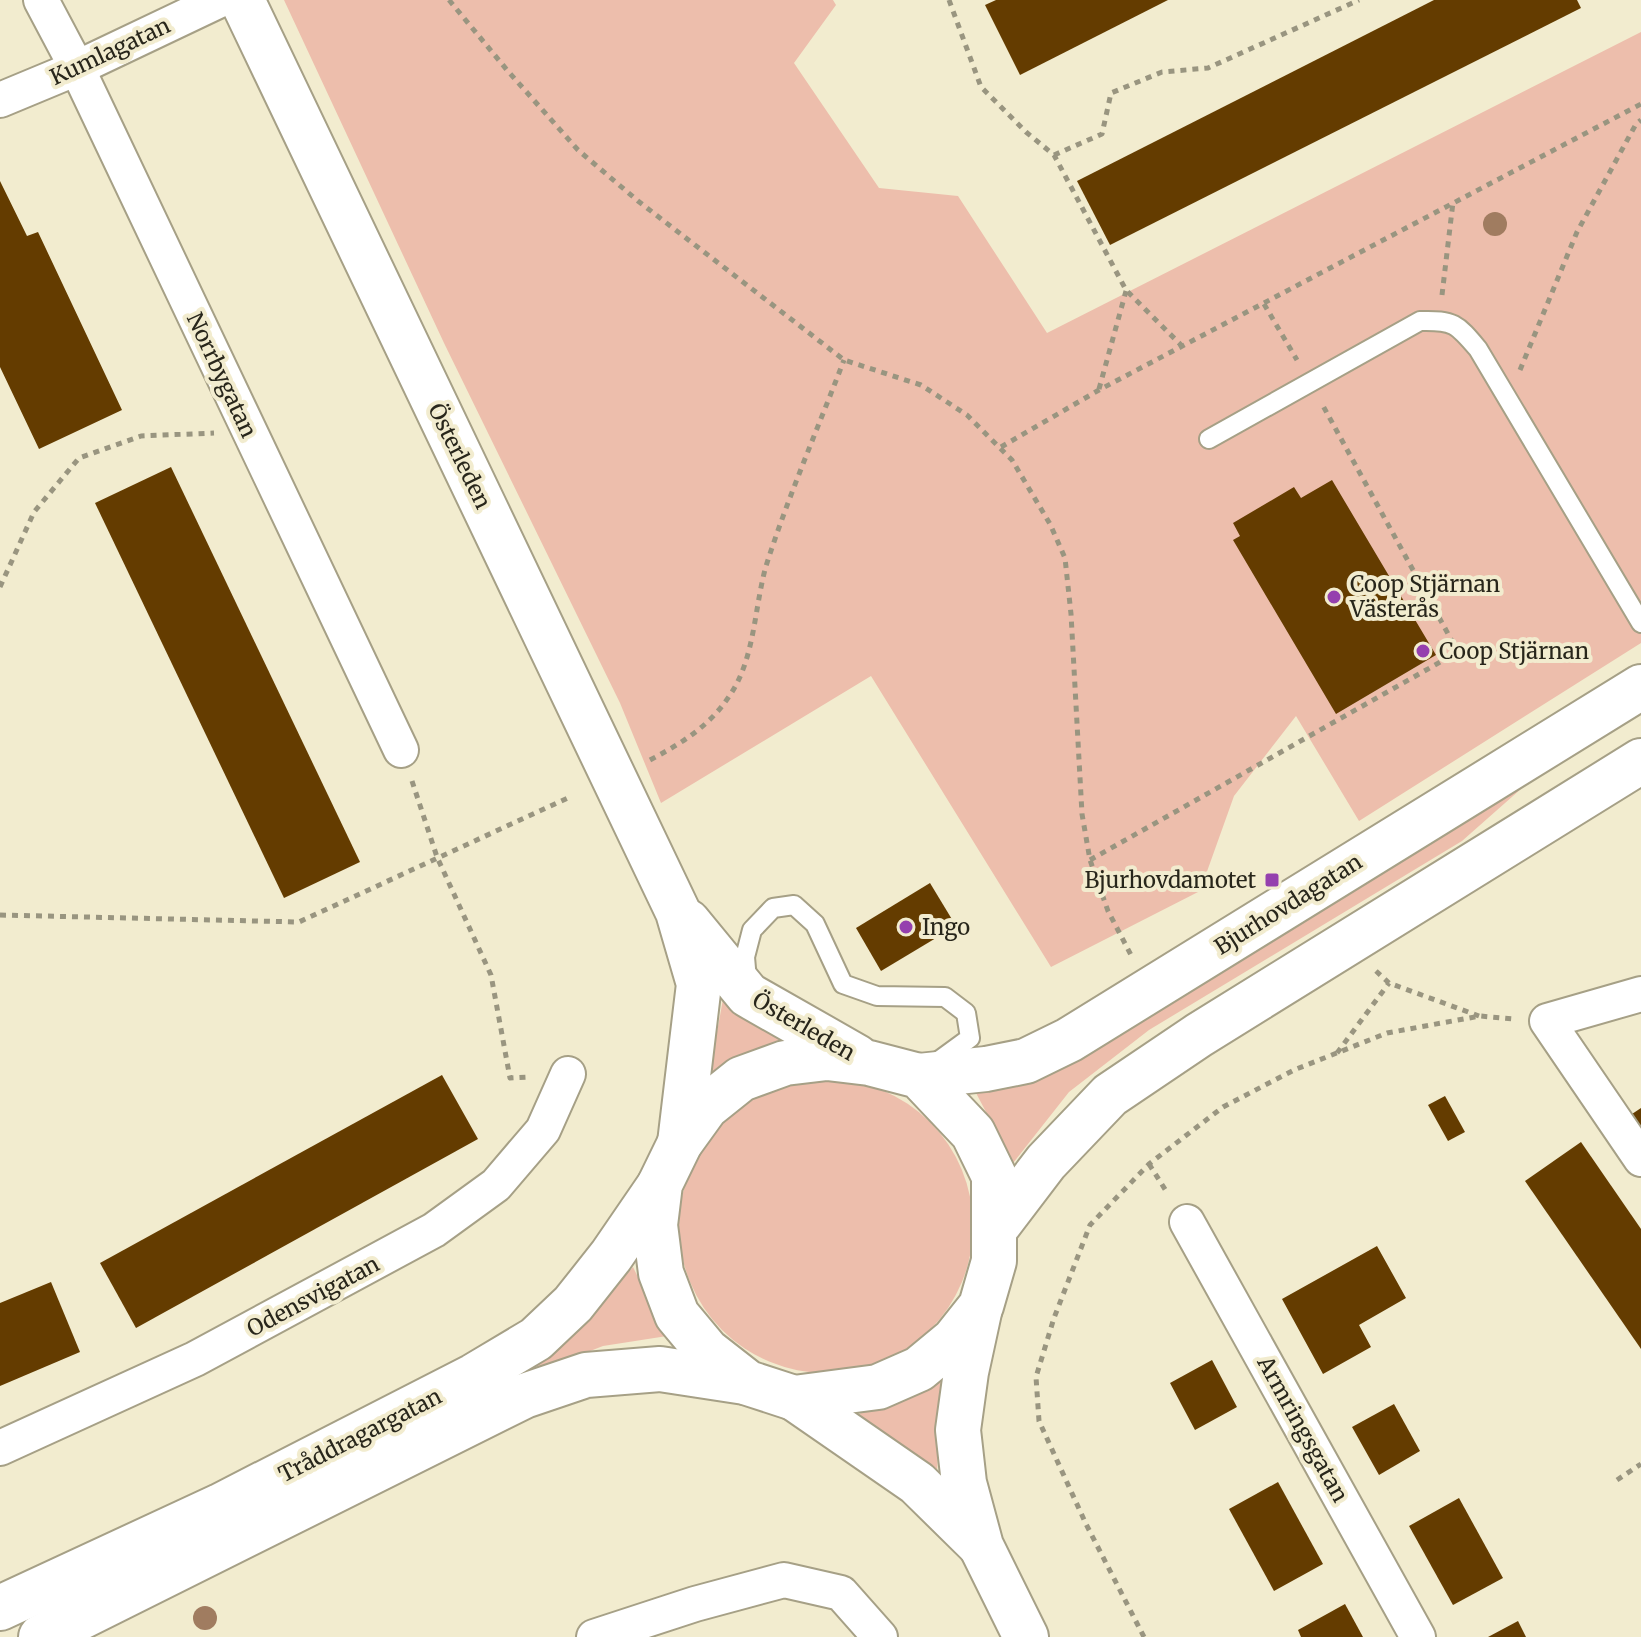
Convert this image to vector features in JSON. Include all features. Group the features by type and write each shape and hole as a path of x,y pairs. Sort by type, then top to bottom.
{"main road":[{"name":"Österleden","path":"242,0 678,912 699,984 680,1143"},
{"name":"Bjurhovdagatan","path":"919,1076 1026,1061 1069,1040 1641,687"},
{"path":"995,1229 1046,1162 1110,1095 1225,1018 1641,761"},
{"name":"Österleden","path":"678,912 748,995 805,1030 869,1063"},
{"path":"981,1546 917,1483 794,1398 748,1383 707,1351 677,1315 661,1273 655,1225 660,1184 680,1143 706,1107 741,1079 785,1063 827,1058 869,1063 919,1076 973,1133 994,1176 994,1261 966,1372 958,1430 964,1483 981,1546 1026,1637"},
{"name":"Tråddragargatan","path":"0,1608 220,1506 474,1376 536,1339 573,1304 611,1256 660,1184"},
{"path":"794,1398 878,1387 919,1369 954,1340 981,1306"},
{"name":"Tråddragargatan","path":"41,1637 524,1396 586,1375 660,1369 748,1383"}],"street":[{"name":"Norrbygatan","path":"41,0 77,68 401,750"},
{"name":"Kumlagatan","path":"0,100 77,68 220,0"},
{"path":"1641,994 1547,1021 1641,1159"},
{"name":"Odensvigatan","path":"0,1448 195,1359 434,1230 496,1185 543,1130 568,1074"},
{"name":"Armringsgatan","path":"1187,1222 1418,1637"},
{"path":"594,1637 695,1604 784,1580 841,1593 880,1637"}],"lane":[{"path":"1209,439 1420,321 1458,325 1478,349 1641,623"},
{"path":"748,995 745,957 752,930 773,908 794,905 815,924 843,984 877,996 945,997 966,1013 970,1038 919,1076"}],"path":[{"path":"449,0 578,150 638,201 844,360 921,385 967,415 1001,447 1033,491 1065,558 1082,814 1090,860 1108,911 1132,957"},
{"path":"949,0 981,87 1054,155 1126,290 1182,346"},
{"path":"1054,155 1102,134 1111,93 1162,72 1208,68 1359,0"},
{"path":"1001,447 1099,390 1641,104"},
{"path":"1508,400 1577,232 1641,120"},
{"path":"1442,321 1442,291 1453,201"},
{"path":"1099,390 1126,290"},
{"path":"1090,860 1458,652 1264,304"},
{"path":"650,760 686,740 710,720 730,696 743,672 766,567 844,360"},
{"path":"0,587 34,512 79,458 141,436 223,432 244,422"},
{"path":"401,750 437,857 491,975 510,1078 568,1074"},
{"path":"0,915 299,922 572,796"},
{"path":"1373,968 1389,983 1480,1016"},
{"path":"1336,1053 1389,983"},
{"path":"1144,1637 1086,1524 1039,1421 1036,1377 1054,1318 1090,1225 1149,1164 1223,1107 1294,1070 1387,1033 1480,1016 1547,1021"},
{"path":"1617,1480 1641,1464"}],"shaded area":[{"path":"284,0 833,0 836,5 794,63 879,188 958,196 1047,333 1641,32 1641,643 1359,821 1296,716 1234,796 1200,891 1051,967 871,676 661,803 620,703 444,343"},
{"path":"1547,766 1462,841 1149,1030 1069,1092 1013,1163 976,1093 1025,1080"},
{"path":"724,994 786,1040 709,1075"},
{"path":"826,1079 855,1082 882,1090 930,1122 962,1170 970,1197 973,1226 970,1255 962,1282 930,1330 882,1362 855,1370 826,1373 797,1370 770,1362 722,1330 690,1282 682,1255 679,1226 682,1197 690,1170 722,1122 770,1090 797,1082"},
{"path":"633,1267 667,1336 603,1346 513,1381 588,1320"},
{"path":"943,1375 937,1472 857,1415"}],"building":[{"path":"996,0 1168,0 1020,75 985,5"},
{"path":"1434,0 1577,0 1581,8 1110,245 1077,181"},
{"path":"0,181 27,236 38,232 122,410 39,449 0,367"},
{"path":"171,467 360,862 284,898 95,503"},
{"name":"Coop Stjärnan Västerås","path":"1332,480 1436,655 1336,714 1233,540 1240,536 1233,523 1294,487 1301,498"},
{"name":"Ingo","path":"930,883 956,926 881,971 856,928"},
{"path":"442,1075 478,1139 136,1328 100,1263"},
{"path":"1445,1096 1465,1132 1448,1141 1428,1105"},
{"path":"1641,1108 1641,1140 1626,1118"},
{"path":"1581,1142 1641,1229 1641,1349 1525,1181"},
{"path":"1377,1246 1406,1298 1359,1325 1371,1347 1323,1374 1282,1299"},
{"path":"51,1282 80,1352 0,1386 0,1303"},
{"path":"1212,1360 1237,1407 1195,1430 1170,1383"},
{"path":"1394,1404 1420,1451 1379,1475 1352,1427"},
{"path":"1278,1482 1323,1564 1274,1591 1229,1509"},
{"path":"1459,1498 1503,1578 1453,1605 1409,1526"},
{"path":"1345,1604 1363,1637 1301,1637 1298,1630"},
{"path":"1518,1621 1526,1637 1488,1637"}],"place":[{"name":"Coop Stjärnan Västerås","path":"1334,597"},
{"name":"Coop Stjärnan","path":"1423,651"},
{"name":"Bjurhovdamotet","path":"1272,880"},
{"name":"Ingo","path":"906,927"}]}
